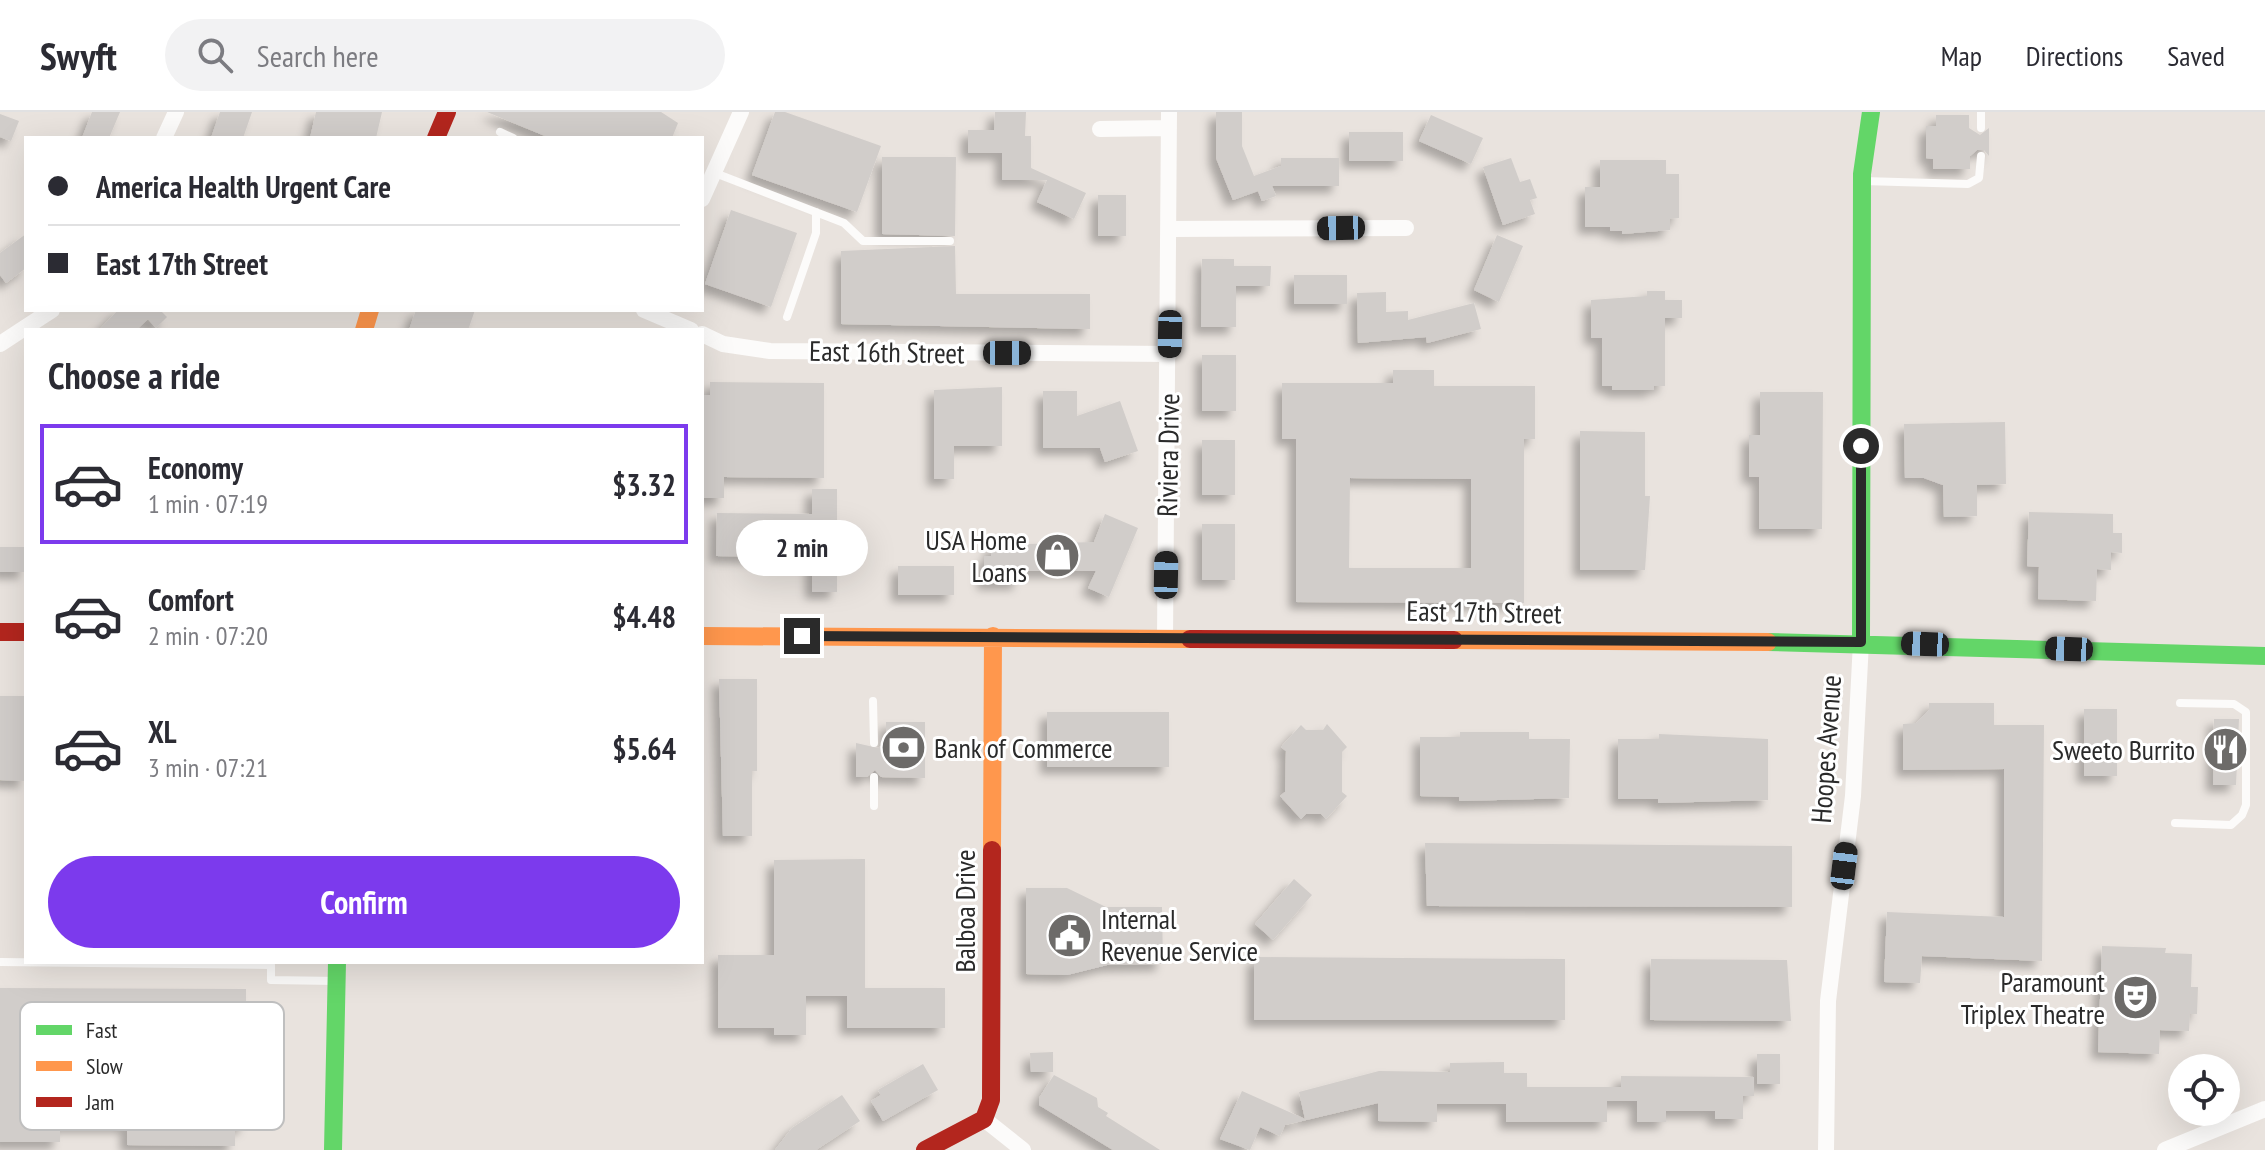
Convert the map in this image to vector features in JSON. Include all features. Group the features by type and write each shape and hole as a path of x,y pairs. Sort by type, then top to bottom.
{"main road":[{"path":"437,136 447,112"},
{"name":"Hoopes Avenue","path":"1861,642 1862,181 1871,112"},
{"path":"0,632 24,632"},
{"name":"East 17th Street","path":"704,636 1861,642 2265,656"},
{"name":"Balboa Drive","path":"984,1119 991,1100 993,1019 993,636"},
{"path":"333,1150 336,972"},
{"path":"925,1150 984,1119"}],"street":[{"path":"165,136 176,112"},
{"path":"704,195 741,112"},
{"name":"Riviera Drive","path":"1100,129 1169,120 1171,229 1165,639"},
{"path":"1171,229 1406,228"},
{"path":"649,312 686,328"},
{"path":"0,344 24,333"},
{"name":"East 16th Street","path":"704,335 723,344 770,351 1169,354"},
{"name":"Hoopes Avenue","path":"1826,1150 1827,1012 1853,796 1861,642"},
{"path":"2165,1150 2265,1109"},
{"path":"984,1119 1023,1150"}],"lane":[{"path":"1981,112 1981,128"},
{"path":"500,132 509,136"},
{"path":"1862,181 1968,184 1979,178 1981,156"},
{"path":"715,173 844,223 863,241 950,241"},
{"path":"787,317 816,233 816,212"},
{"path":"873,701 874,743"},
{"path":"2175,823 2231,825 2242,815 2246,805 2246,712 2234,704 2180,703"},
{"path":"874,777 874,806"},
{"path":"0,962 24,962"},
{"path":"181,964 271,965 271,980 336,972"}],"building":[{"path":"92,112 120,112 110,136 83,136"},
{"path":"220,112 252,112 244,136 212,136"},
{"path":"316,112 382,112 376,136 310,136"},
{"path":"487,112 661,112 678,123 673,136 545,136"},
{"path":"775,112 785,112 881,146 857,212 752,175"},
{"path":"995,112 1026,112 1025,136 1031,136 1031,168 1086,193 1074,219 1037,202 1047,180 1002,180 1002,153 968,153 968,130 994,130"},
{"path":"1216,112 1242,112 1242,146 1254,176 1281,166 1281,158 1339,158 1339,186 1272,186 1276,196 1262,201 1258,191 1233,200 1216,158"},
{"path":"0,114 19,121 11,141 0,137"},
{"path":"1431,115 1483,138 1471,164 1419,141"},
{"path":"1936,115 1969,115 1969,128 1980,135 1989,128 1989,156 1984,150 1977,150 1970,156 1970,169 1933,169 1933,159 1926,158 1926,126 1936,126"},
{"path":"1349,132 1403,132 1403,161 1349,161"},
{"path":"882,157 956,157 955,236 882,234"},
{"path":"1511,158 1520,182 1530,179 1537,198 1530,200 1535,214 1503,225 1483,167"},
{"path":"1600,160 1666,160 1666,174 1679,174 1679,218 1670,219 1670,230 1622,234 1622,231 1610,231 1610,227 1585,227 1585,187 1600,187"},
{"path":"1098,195 1126,195 1126,236 1098,236"},
{"path":"731,210 797,233 771,307 705,284"},
{"path":"24,235 24,270 6,283 0,275 0,253"},
{"path":"1497,235 1523,246 1499,302 1474,290"},
{"path":"955,246 956,294 1090,294 1090,329 841,324 841,251"},
{"path":"1202,259 1234,259 1234,266 1271,266 1270,286 1236,286 1236,327 1201,327"},
{"path":"1294,275 1347,275 1347,304 1294,304"},
{"path":"1647,291 1665,291 1665,300 1682,300 1682,318 1665,318 1665,386 1654,386 1654,390 1612,390 1612,386 1602,386 1602,338 1591,338 1591,300 1647,296"},
{"path":"1386,292 1386,312 1408,311 1408,320 1474,303 1481,329 1427,343 1426,337 1358,343 1357,293"},
{"path":"116,312 162,312 167,317 156,328 148,319 138,328 101,328"},
{"path":"415,312 474,312 469,328 410,328"},
{"path":"1202,355 1236,355 1236,411 1202,411"},
{"path":"1393,370 1434,370 1434,386 1535,386 1535,439 1524,439 1524,603 1296,602 1296,439 1282,439 1282,383 1393,383","holes":["1350,478 1471,479 1471,568 1349,568"]},
{"path":"710,382 824,383 824,478 724,477 724,498 704,498 704,395 710,395"},
{"path":"1002,387 1002,446 954,446 954,479 934,479 934,390"},
{"path":"1043,391 1077,391 1077,416 1120,401 1138,451 1105,462 1100,448 1043,448"},
{"path":"1760,392 1823,392 1822,529 1759,529 1759,477 1749,477 1749,435 1760,435"},
{"path":"2005,422 2006,484 1977,485 1977,516 1944,517 1943,485 1924,478 1905,478 1904,424"},
{"path":"1580,431 1645,432 1645,496 1650,496 1645,570 1580,570"},
{"path":"1202,440 1235,440 1235,495 1202,495"},
{"path":"812,489 837,489 837,592 812,592 812,557 716,556 717,513 812,514"},
{"path":"2029,512 2113,514 2113,533 2122,533 2122,553 2111,552 2111,570 2097,569 2096,601 2038,599 2039,567 2027,566"},
{"path":"1105,514 1138,528 1109,597 1088,588 1096,571 1020,571 1020,583 984,583 984,556 991,556 991,545 1094,542"},
{"path":"1202,524 1235,524 1235,580 1202,580"},
{"path":"0,547 24,547 24,572 0,572"},
{"path":"898,566 954,566 954,595 898,595"},
{"path":"719,679 757,679 757,771 752,771 752,836 723,836"},
{"path":"0,696 24,696 24,781 0,780"},
{"path":"1929,703 1994,703 1994,725 2044,725 2042,961 1922,956 1920,983 1884,982 1887,912 2004,917 2004,769 1903,770 1903,724 1916,723 1929,710"},
{"path":"2084,709 2117,709 2117,776 2084,776"},
{"path":"1047,712 1169,712 1169,767 1047,767"},
{"path":"2214,719 2239,719 2236,785 2213,785"},
{"path":"886,722 925,722 925,778 881,777 875,770 867,777 856,777 856,743 878,748 886,743"},
{"path":"1327,724 1347,747 1342,752 1342,792 1347,796 1326,819 1321,814 1306,814 1301,819 1280,796 1285,792 1286,751 1281,747 1301,725 1306,730 1323,730"},
{"path":"1460,732 1529,732 1529,739 1570,739 1569,798 1459,801 1459,797 1420,796 1420,737 1460,737"},
{"path":"1659,734 1768,739 1768,800 1658,803 1658,799 1618,799 1618,739 1659,739"},
{"path":"1425,843 1792,846 1792,907 1427,906"},
{"path":"865,859 865,988 945,988 945,1028 847,1028 847,996 806,996 806,1035 774,1035 774,1028 718,1028 718,955 774,955 774,860"},
{"path":"1294,879 1312,895 1273,940 1255,924"},
{"path":"1026,888 1067,888 1106,907 1162,907 1163,964 1107,965 1067,975 1026,974"},
{"path":"2102,946 2166,948 2165,953 2192,954 2191,987 2198,987 2197,1014 2190,1014 2189,1031 2160,1030 2159,1054 2098,1052"},
{"path":"1254,957 1565,959 1565,1020 1254,1020"},
{"path":"1651,959 1787,960 1791,1021 1650,1020"},
{"path":"0,988 246,989 246,1002 20,1002 20,1130 60,1130 60,1142 0,1142"},
{"path":"1053,1052 1053,1072 1031,1072 1030,1053"},
{"path":"1757,1054 1780,1054 1780,1084 1757,1084"},
{"path":"1504,1062 1504,1073 1527,1073 1527,1087 1621,1087 1621,1076 1754,1077 1754,1096 1743,1096 1743,1119 1715,1119 1715,1111 1666,1111 1666,1122 1637,1122 1637,1101 1607,1101 1607,1122 1506,1122 1506,1104 1437,1104 1437,1122 1378,1121 1378,1103 1285,1125 1280,1136 1260,1127 1250,1150 1220,1139 1242,1091 1305,1119 1299,1092 1379,1071 1450,1072 1450,1063"},
{"path":"923,1064 938,1090 883,1121 871,1101 881,1095 878,1090"},
{"path":"1054,1075 1097,1098 1098,1107 1108,1113 1106,1116 1160,1150 1113,1150 1039,1105 1039,1098"},
{"path":"842,1095 860,1121 816,1150 775,1150 792,1128"},
{"path":"127,1130 235,1130 235,1146 127,1145"}],"traffic: fast":[{"path":"1861,642 1862,174 1871,112"},
{"path":"1768,642 2265,656"},
{"path":"333,1150 337,964"}],"traffic: slow":[{"path":"365,328 369,312"},
{"path":"704,636 1190,639"},
{"path":"992,850 993,636"},
{"path":"1454,640 1768,642"}],"traffic: jam":[{"path":"437,136 447,112"},
{"path":"0,632 24,632"},
{"path":"1190,639 1454,640"},
{"path":"925,1150 984,1119 991,1100 992,850"}],"place":[{"name":"USA Home Loans","path":"1058,556"},
{"name":"Bank of Commerce","path":"903,748"},
{"name":"Sweeto Burrito","path":"2226,750"},
{"name":"Internal Revenue Service","path":"1070,935"},
{"name":"Paramount Triplex Theatre","path":"2136,998"}],"route":[{"path":"802,636 1861,642 1861,446"}]}
